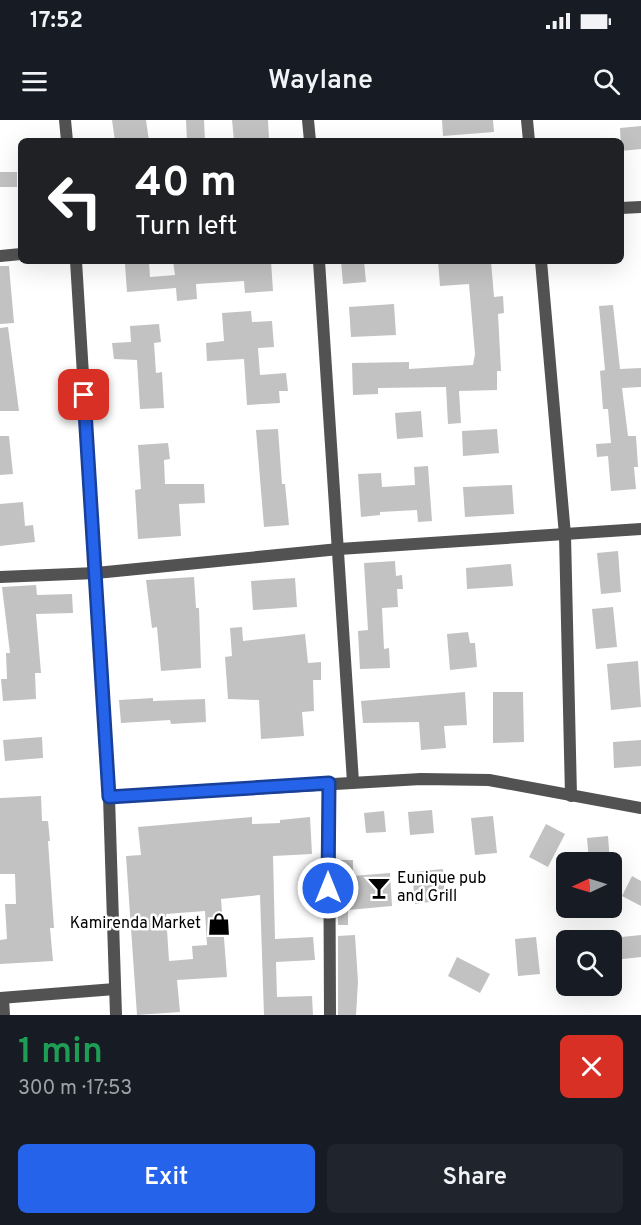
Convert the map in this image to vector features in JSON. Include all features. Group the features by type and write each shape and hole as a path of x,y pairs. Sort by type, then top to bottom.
{"street":[{"path":"65,120 67,138"},
{"path":"309,120 310,138"},
{"path":"527,120 529,138"},
{"path":"624,208 641,207"},
{"path":"0,256 18,254"},
{"path":"76,264 109,797 116,1015"},
{"path":"319,264 353,782"},
{"path":"541,264 565,535 571,796"},
{"path":"0,577 96,573 339,549 641,529"},
{"path":"109,797 329,783 421,779 489,780 641,808"},
{"path":"329,783 330,1015"},
{"path":"4,1015 1,998 115,989"}],"building":[{"path":"112,120 146,120 149,138 115,138"},
{"path":"186,120 204,120 205,138 187,138"},
{"path":"232,120 268,120 269,138 234,138"},
{"path":"442,120 493,120 494,132 443,136"},
{"path":"641,126 641,149 624,151 624,138 620,138 620,128"},
{"path":"0,172 17,172 17,187 0,187"},
{"path":"125,264 149,264 150,277 175,275 173,264 271,264 273,291 245,293 244,281 196,284 197,299 177,301 176,288 127,292"},
{"path":"341,264 364,264 366,282 343,284"},
{"path":"438,264 491,264 494,297 503,296 504,313 498,314 501,371 497,371 497,390 459,391 461,423 448,424 446,387 378,388 378,394 353,395 352,363 409,362 409,369 473,365 475,354 469,284 440,286"},
{"path":"0,266 9,266 14,323 0,324"},
{"path":"394,304 396,335 351,337 349,307"},
{"path":"613,305 620,369 641,368 641,387 622,388 628,436 636,436 638,467 634,467 636,489 611,491 608,456 597,457 596,444 611,443 608,409 603,409 600,371 605,370 599,306"},
{"path":"251,311 252,322 272,321 274,347 258,348 260,375 286,373 288,391 279,391 280,403 247,405 244,359 207,361 206,343 224,341 222,313"},
{"path":"159,324 161,342 154,343 156,373 162,372 164,408 140,409 137,360 114,359 112,343 131,342 130,326"},
{"path":"8,327 19,411 0,411 0,328"},
{"path":"421,411 423,437 397,439 395,413"},
{"path":"278,429 282,484 285,484 289,525 264,527 256,430"},
{"path":"497,429 499,453 463,456 462,431"},
{"path":"0,436 9,436 13,474 0,475"},
{"path":"168,443 170,459 164,460 165,484 204,484 205,503 179,504 181,536 138,539 135,490 141,489 138,445"},
{"path":"428,466 432,521 418,522 417,510 380,512 380,515 361,517 358,474 381,473 382,487 415,485 414,467"},
{"path":"512,485 514,514 465,517 463,487"},
{"path":"23,502 25,526 33,525 35,542 0,546 0,504"},
{"path":"618,551 621,592 601,594 597,553"},
{"path":"395,561 396,576 402,575 403,589 397,589 398,607 382,608 384,649 389,648 390,668 360,669 358,631 368,630 364,563"},
{"path":"511,564 513,586 467,589 466,568"},
{"path":"194,577 196,608 199,608 201,668 161,671 157,627 152,628 146,580"},
{"path":"295,578 297,607 253,610 251,581"},
{"path":"36,585 37,595 72,594 73,613 36,614 41,673 35,673 36,699 3,701 1,679 7,679 6,653 10,653 2,587"},
{"path":"613,607 617,647 596,649 592,609"},
{"path":"242,627 243,641 305,634 308,663 321,662 321,680 313,680 314,711 302,712 304,736 261,739 259,700 228,699 225,657 232,656 230,628"},
{"path":"468,632 470,643 475,643 477,667 450,670 447,634"},
{"path":"638,661 641,707 611,710 607,664"},
{"path":"465,692 467,725 444,726 446,748 421,750 419,722 363,723 361,701"},
{"path":"493,692 523,692 524,742 493,743"},
{"path":"153,698 153,701 205,699 206,722 171,724 170,720 121,723 119,700"},
{"path":"42,737 43,758 5,761 3,740"},
{"path":"641,740 641,766 614,768 613,742"},
{"path":"41,796 42,821 48,821 50,841 48,841 54,928 50,928 53,961 0,964 0,940 7,939 5,904 16,904 15,874 0,874 0,798"},
{"path":"432,810 434,833 410,835 408,812"},
{"path":"384,811 386,832 366,833 364,813"},
{"path":"493,816 497,853 475,855 471,818"},
{"path":"252,817 252,824 280,823 280,820 310,817 312,854 273,856 275,939 313,937 315,960 276,962 277,997 312,996 313,1015 264,1015 260,895 221,899 227,977 177,980 180,1012 137,1015 126,856 141,855 138,827","holes":["205,911 207,945 192,946 193,959 169,961 166,914"]},
{"path":"546,824 565,834 548,867 529,857"},
{"path":"608,836 609,852 588,852 587,838"},
{"path":"338,860 353,860 353,876 390,873 392,906 348,910 348,925 338,925"},
{"path":"443,869 445,900 415,904 412,872"},
{"path":"632,876 641,881 641,906 622,896"},
{"path":"355,935 358,982 356,1015 338,1015 338,936"},
{"path":"641,935 641,957 622,959 622,937"},
{"path":"536,937 540,974 518,976 515,939"},
{"path":"457,957 490,974 480,993 448,976"}],"place":[{"name":"Eunique pub and Grill","path":"379,888"},
{"name":"Kamirenda Market","path":"219,924"}],"route":[{"path":"84,395 109,797 198,794 329,783 328,888"}]}
